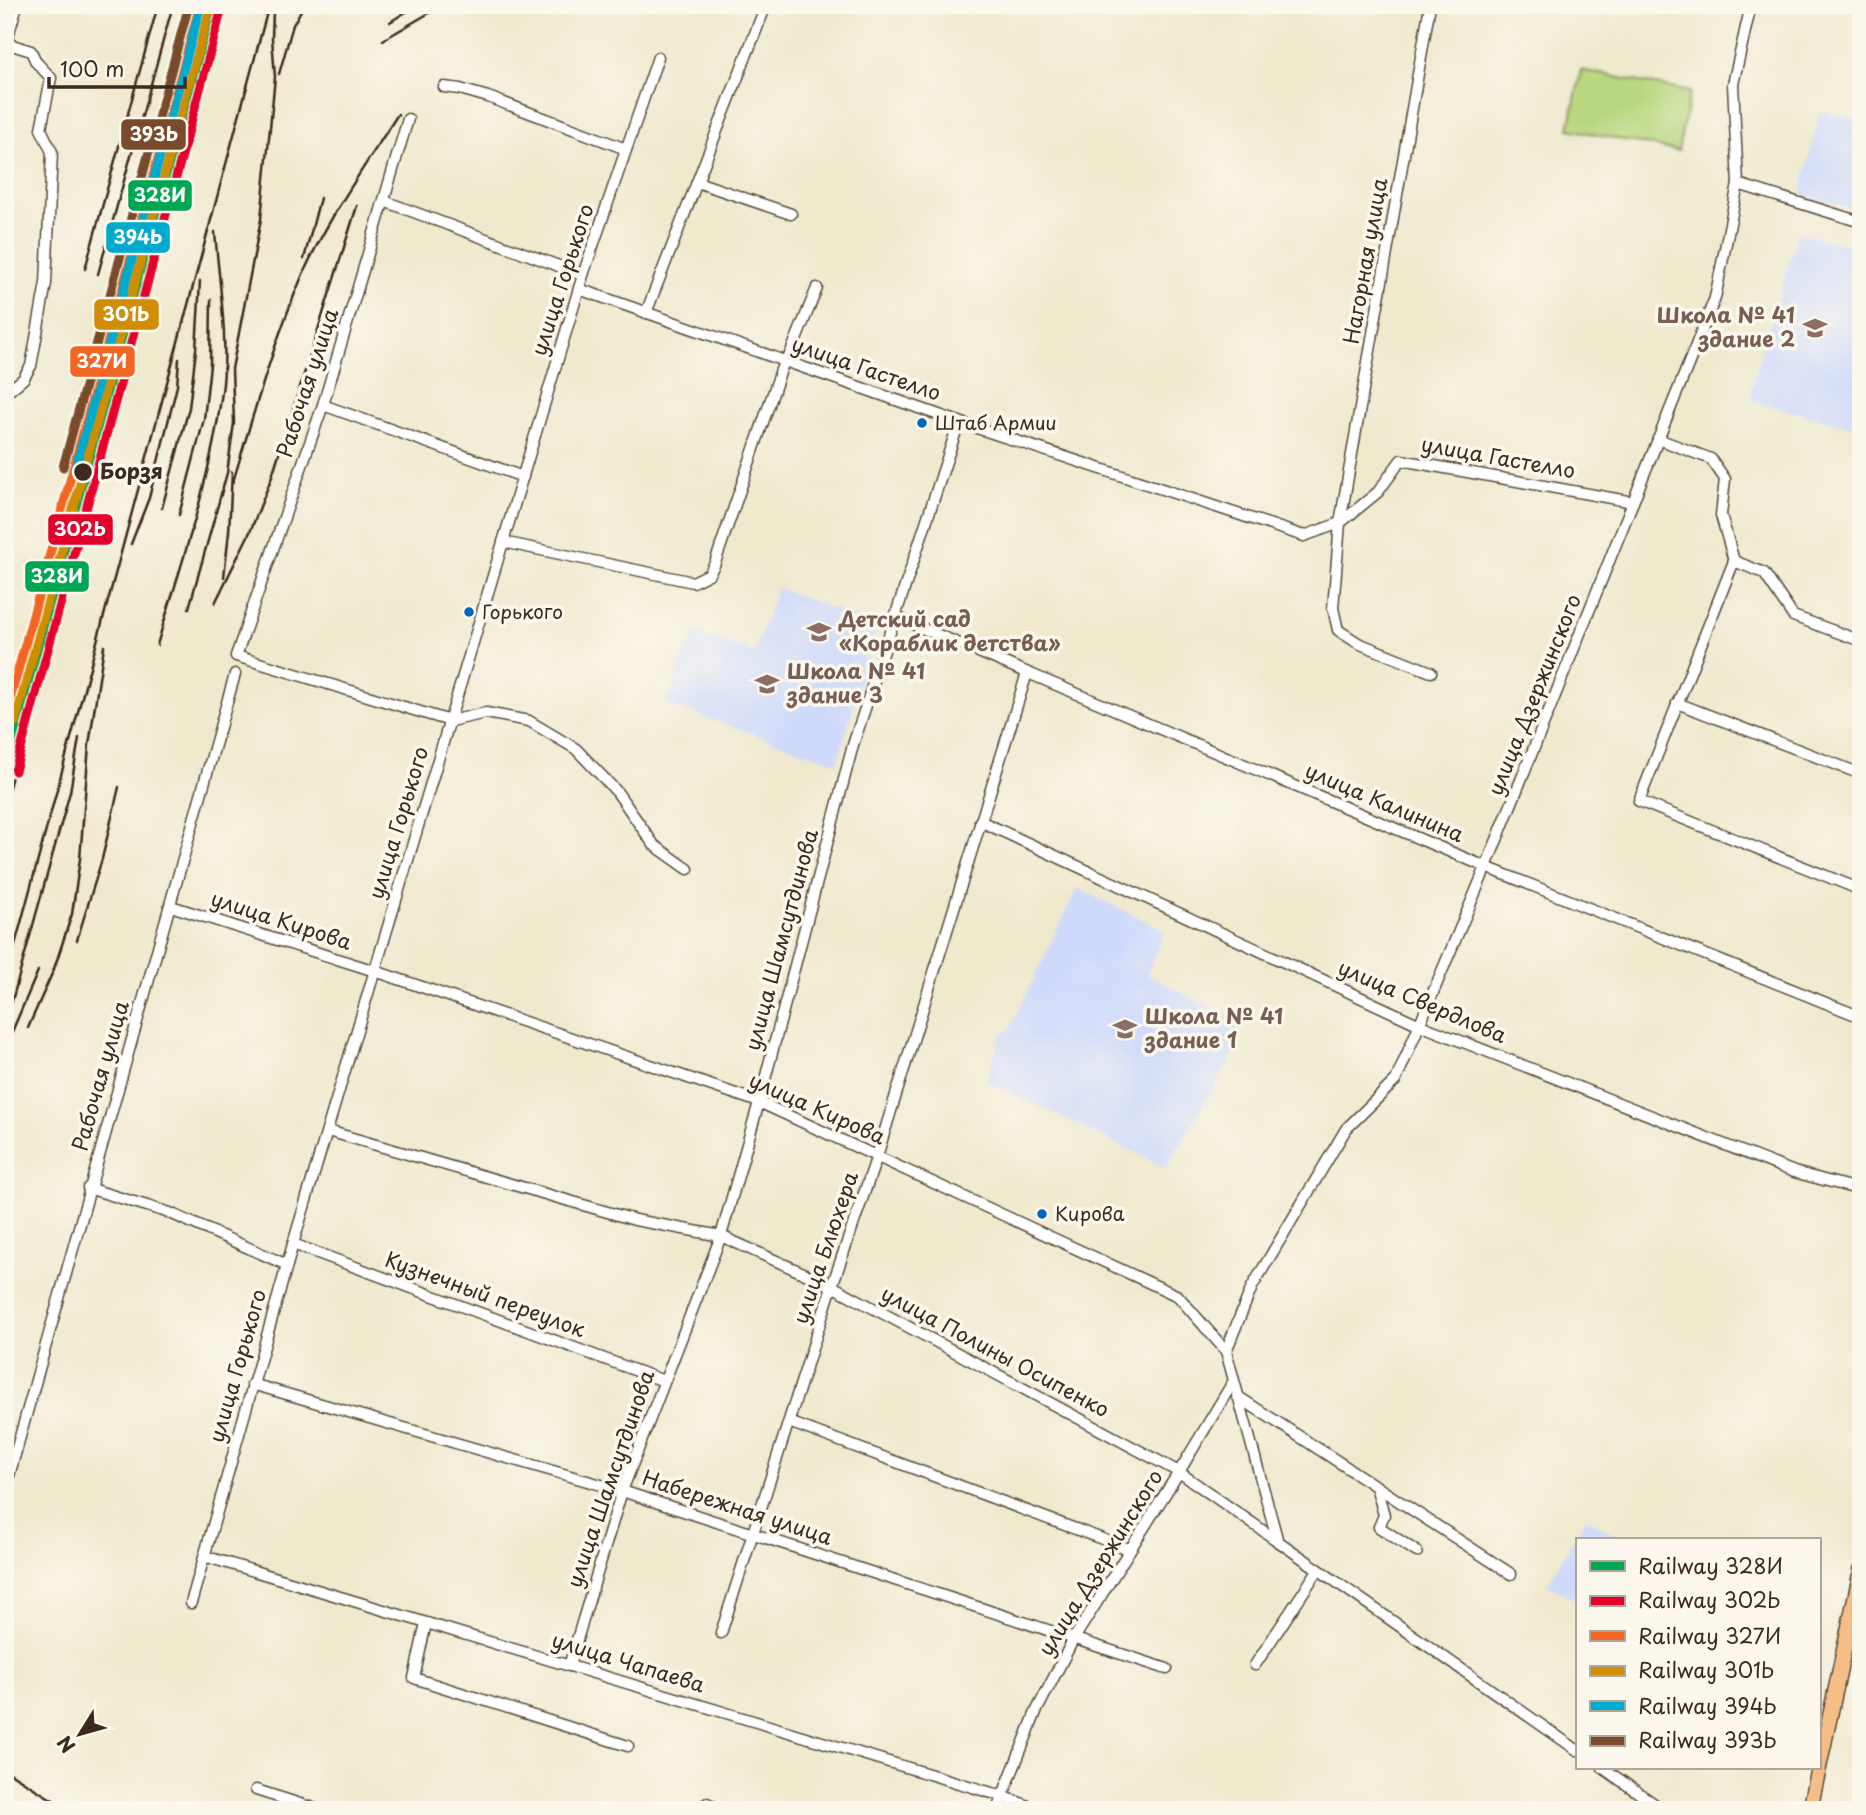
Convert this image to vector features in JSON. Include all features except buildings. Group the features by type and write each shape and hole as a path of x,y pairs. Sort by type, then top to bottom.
{"main road":[{"path":"1820,1770 1854,1632 1861,1570"},
{"path":"1810,1810 1820,1770"}],"street":[{"path":"8,388 23,379 31,366 46,283 52,152 41,130 51,78 30,51 6,43 17,5"},
{"path":"646,313 766,5"},
{"name":"Нагорная улица","path":"1340,523 1430,5"},
{"name":"улица Дзержинского","path":"1226,1351 1252,1287 1346,1129 1396,1080 1486,867 1715,298 1738,184 1733,84 1751,5"},
{"name":"улица Горького","path":"191,1604 293,1244 583,275 658,57"},
{"path":"444,87 488,97 626,149"},
{"name":"Рабочая улица","path":"408,120 323,405 236,656 450,721"},
{"path":"697,182 791,214"},
{"path":"1738,184 1861,222"},
{"path":"384,201 583,275"},
{"path":"503,542 693,582 709,574 785,361 817,288"},
{"name":"улица Гастелло","path":"579,289 959,422 1304,536 1340,523 1378,492 1401,460 1633,502"},
{"path":"323,405 523,477"},
{"name":"улица Шамсутдинова","path":"569,1666 622,1491 721,1236 760,1102 853,745 959,422"},
{"path":"1658,439 1711,459 1725,479 1721,515 1734,561 1639,801 1861,890"},
{"path":"1340,523 1333,608 1338,630 1357,643 1431,672"},
{"path":"1734,561 1764,573 1793,616 1861,641"},
{"name":"улица Калинина","path":"896,617 1486,867 1861,1017"},
{"name":"улица Блюхера","path":"721,1633 832,1286 877,1156 1027,673"},
{"name":"Рабочая улица","path":"5,1490 235,674"},
{"path":"1677,703 1861,774"},
{"path":"450,721 486,713 529,720 576,749 617,792 654,845 688,869"},
{"name":"улица Свердлова","path":"980,821 1420,1025 1794,1172 1861,1190"},
{"name":"улица Кирова","path":"171,906 375,971 760,1102 1178,1296 1226,1351 1278,1542"},
{"name":"улица Полины Осипенко","path":"328,1131 635,1220 721,1236 832,1286 1179,1472 1576,1749"},
{"path":"88,1188 170,1213 287,1265"},
{"name":"Кузнечный переулок","path":"293,1244 664,1381"},
{"name":"улица Дзержинского","path":"997,1810 1037,1712 1073,1640 1233,1382"},
{"name":"Набережная улица","path":"252,1384 622,1491 1167,1669"},
{"path":"1237,1396 1511,1574"},
{"path":"789,1422 1129,1549"},
{"path":"1376,1486 1384,1514 1379,1527 1417,1552"},
{"name":"улица Чапаева","path":"204,1556 1002,1796 1039,1810"},
{"path":"1255,1665 1318,1570"},
{"path":"426,1623 414,1678 628,1746"},
{"path":"1606,1770 1663,1810"},
{"path":"256,1790 318,1810"},
{"path":"707,1803 720,1810"}],"shaded area":[{"path":"1820,111 1861,120 1861,210 1804,197 1801,191"},
{"name":"Школа № 41 здание 2","path":"1798,232 1861,249 1861,429 1751,401 1753,395 1750,393 1764,341"},
{"name":"Школа № 41 здание 3","path":"777,588 878,625 837,763 666,704 693,633 754,652"},
{"name":"Школа № 41 здание 1","path":"1077,888 1165,930 1147,974 1236,1021 1235,1024 1241,1027 1233,1047 1236,1050 1166,1168 986,1081 1001,1034 1009,1030"},
{"path":"1586,1518 1621,1538 1576,1538 1576,1600 1547,1584"}],"green space":[{"path":"1581,70 1690,92 1678,151 1569,129"}],"railway":[{"path":"85,269 158,5"},
{"path":"98,274 173,5"},
{"path":"5,802 221,5"},
{"path":"5,982 269,5"},
{"path":"279,74 293,25 304,5"},
{"path":"390,22 417,5"},
{"path":"383,40 443,5"},
{"path":"189,608 227,473 234,423 232,369 261,219 275,77 273,12"},
{"path":"233,482 274,351 303,274 335,212 398,114"},
{"path":"304,259 320,198"},
{"path":"215,603 250,532 271,479 357,206"},
{"path":"157,645 203,488 222,392 224,333 215,232"},
{"path":"162,508 189,408 200,281"},
{"path":"179,515 204,419 210,365 211,300"},
{"path":"131,544 149,498 177,386 179,359"},
{"path":"224,577 232,472"},
{"path":"28,1028 54,969 72,914 80,859 89,745 104,646"},
{"path":"5,1026 70,792 79,738"},
{"path":"77,940 102,859 119,787"},
{"path":"5,1048 38,971"},
{"path":"5,1770 69,1810"}],"rail line":[{"name":"393Ь","path":"63,467 189,5"},
{"name":"327И","path":"5,718 200,5"},
{"name":"394Ь","path":"75,470 201,5"},
{"name":"328И","path":"5,767 212,5"},
{"name":"301Ь","path":"15,722 210,8"},
{"name":"302Ь","path":"15,771 222,8"}],"place":[{"name":"Школа № 41 здание 2","path":"1815,328"},
{"name":"Штаб Армии","path":"922,423"},
{"name":"Борзя","path":"83,472"},
{"name":"Горького","path":"469,612"},
{"name":"Детский сад «Кораблик детства»","path":"819,632"},
{"name":"Школа № 41 здание 3","path":"767,684"},
{"name":"Школа № 41 здание 1","path":"1125,1029"},
{"name":"Кирова","path":"1042,1214"}]}
